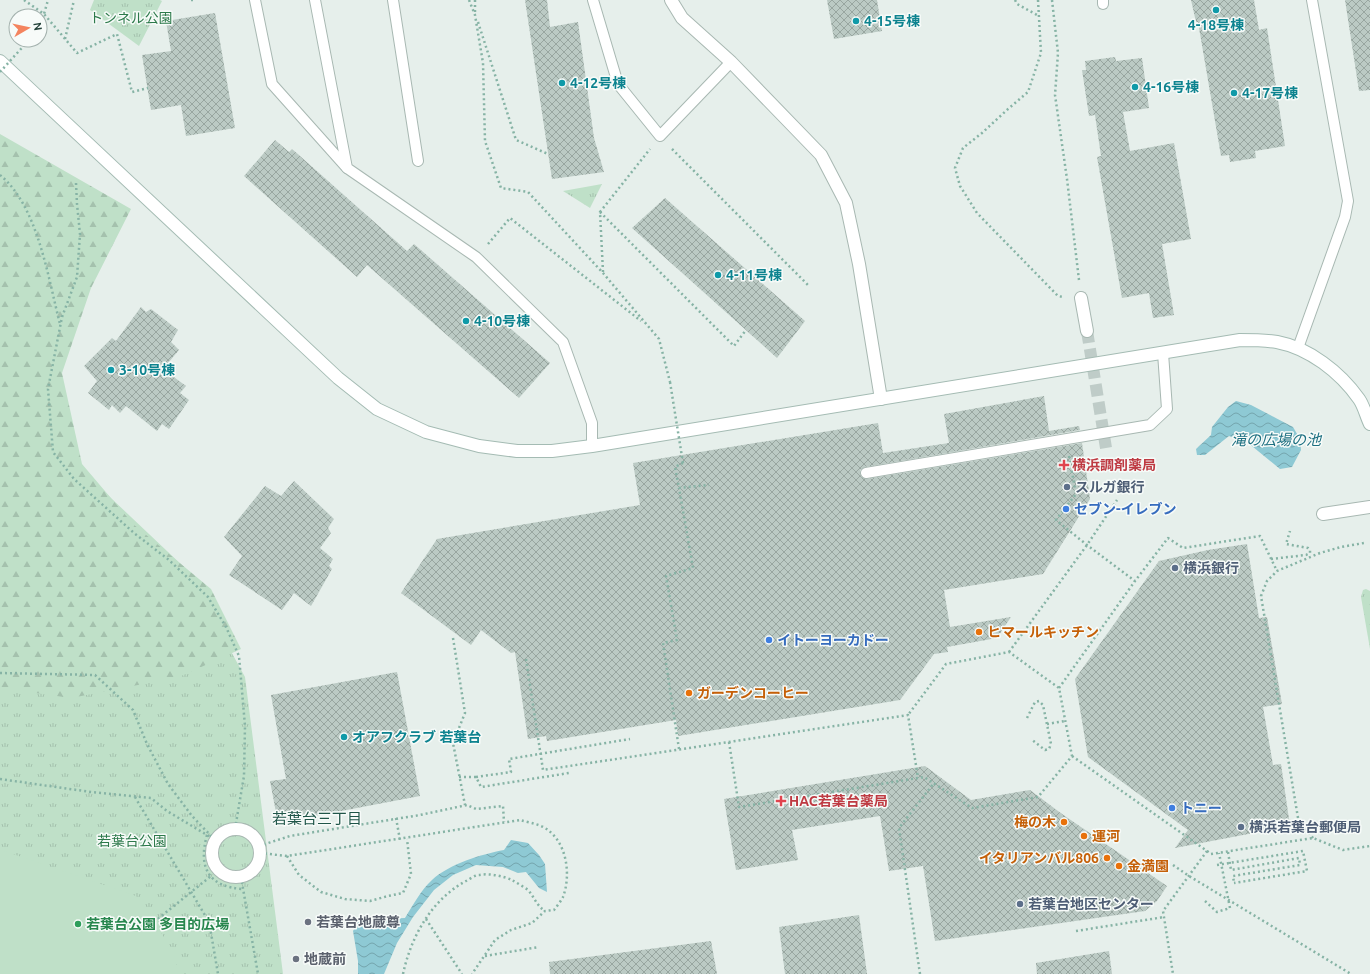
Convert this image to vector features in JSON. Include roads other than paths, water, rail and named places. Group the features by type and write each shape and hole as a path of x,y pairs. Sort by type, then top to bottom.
{"street":[{"path":"671,0 682,18 731,62 821,155 846,203 859,264 881,399"},
{"path":"0,62 332,372 377,409 426,432 479,446 517,451 552,451 592,446 1240,340 1277,342 1298,348 1322,363 1342,378 1360,400 1370,424"},
{"path":"1080,298 1087,331"},
{"path":"1323,514 1370,507"},
{"path":"235,829 242,830 250,834 255,839 259,850 258,861 255,868 249,874 241,877 225,875 218,870 214,864 212,856 211,838 235,829"}],"lane":[{"path":"255,0 272,84 348,168 476,257 563,342 592,423 592,446"},
{"path":"315,0 348,168"},
{"path":"393,0 418,160"},
{"path":"593,0 618,84 660,136 731,62"},
{"path":"1298,348 1346,217 1348,201 1312,0"},
{"path":"866,473 1150,425 1167,409 1163,353"}],"water":[{"name":"滝の広場の池","path":"1236,401 1251,405 1293,427 1300,439 1301,450 1292,467 1280,469 1247,442 1229,436 1205,455 1197,455 1196,449 1211,435 1212,427 1228,407"},
{"path":"511,840 528,843 539,855 545,864 547,892 539,888 526,872 518,873 503,867 476,865 453,875 434,890 413,917 397,943 384,974 358,974 358,961 353,931 358,922 379,919 405,918 424,888 439,874 466,860 504,850"}],"tunnel":[{"path":"1087,331 1106,448"}],"place":[{"name":"4-18号棟","path":"1216,10"},
{"name":"4-15号棟","path":"856,21"},
{"name":"4-12号棟","path":"562,83"},
{"name":"4-16号棟","path":"1135,87"},
{"name":"4-17号棟","path":"1234,93"},
{"name":"4-11号棟","path":"718,275"},
{"name":"4-10号棟","path":"466,321"},
{"name":"3-10号棟","path":"111,370"},
{"name":"横浜調剤薬局","path":"1064,465"},
{"name":"スルガ銀行","path":"1067,487"},
{"name":"セブン-イレブン","path":"1066,509"},
{"name":"横浜銀行","path":"1175,568"},
{"name":"ヒマールキッチン","path":"979,632"},
{"name":"イトーヨーカドー","path":"769,640"},
{"name":"ガーデンコーヒー","path":"689,693"},
{"name":"オアフクラブ 若葉台","path":"344,737"},
{"name":"HAC若葉台薬局","path":"781,801"},
{"name":"トニー","path":"1172,808"},
{"name":"梅の木","path":"1064,822"},
{"name":"横浜若葉台郵便局","path":"1241,827"},
{"name":"運河","path":"1084,836"},
{"name":"イタリアンバル806","path":"1107,858"},
{"name":"金満園","path":"1119,866"},
{"name":"若葉台地区センター","path":"1020,904"},
{"name":"若葉台地蔵尊","path":"308,922"},
{"name":"若葉台公園 多目的広場","path":"78,924"},
{"name":"地蔵前","path":"296,959"}],"district":[{"name":"若葉台三丁目","path":"317,819"}],"park label":[{"name":"トンネル公園","path":"131,18"},
{"name":"若葉台公園","path":"132,841"}]}
